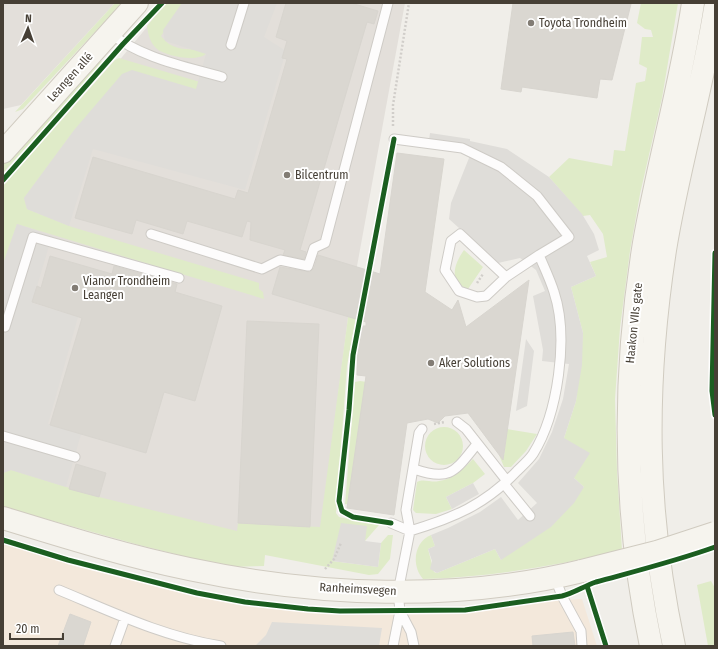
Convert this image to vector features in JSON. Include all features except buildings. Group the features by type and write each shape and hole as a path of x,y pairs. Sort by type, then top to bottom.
{"main road":[{"name":"Leangen allé","path":"3,152 137,3"},
{"name":"Haakon VIIs gate","path":"651,646 642,603 632,534 628,460 628,391 633,318 644,243 693,3"},
{"name":"Haakon VIIs gate","path":"674,646 664,599 654,530 650,459 650,389 656,320 665,249 715,8"},
{"name":"Ranheimsvegen","path":"3,518 134,557 190,570 399,602 555,578 657,552 715,533"}],"lane":[{"path":"231,45 244,3"},
{"path":"151,234 262,268 280,260 308,266 314,248 325,242 388,3"},
{"path":"110,33 123,44 162,60 222,77"},
{"path":"394,139 462,148 501,167 537,196 569,237 506,277 486,296 477,297 459,291 451,281 445,270 451,241 460,234 506,277"},
{"path":"3,336 4,326 33,237 179,278"},
{"path":"391,523 410,532 445,521 476,505 506,482 533,454 545,429 555,397 559,369 560,331 555,293 539,255"},
{"path":"456,422 466,429 530,516"},
{"path":"393,646 410,532 406,510 422,429"},
{"path":"3,436 75,457"},
{"path":"414,469 430,475 440,476 457,469 477,444"},
{"path":"555,578 562,596 581,631 582,646"},
{"path":"59,590 146,627 186,639 221,646"},
{"path":"399,602 411,632 414,646"},
{"path":"115,646 125,618"}],"path":[{"path":"394,139 393,105 409,3"},
{"path":"422,429 433,424 456,422"},
{"path":"325,569 334,559 341,543"},
{"path":"319,568 330,570"}],"shaded area":[{"path":"3,3 115,3 21,105 3,109"},
{"path":"167,3 405,3 349,310 317,559 3,480 3,200"},
{"path":"182,3 277,3 264,37 286,51 245,190 93,149 69,226 27,209 24,198 75,129 122,74 132,70 196,89 206,54 165,41 163,30"},
{"path":"430,133 470,139 470,141 507,149 549,177 582,214 594,234 599,250 587,256 596,276 571,287 583,333 582,365 576,401 564,438 590,453 574,478 584,487 574,503 551,527 501,560 495,549 437,573 430,569 432,561 428,549 435,546 431,535 480,512 501,497 518,520 537,503 518,483 539,459 552,432 563,399 569,364 542,361 543,350 533,296 545,291 536,270 520,258 498,263 449,219 451,203 473,148 468,148 468,145 429,140"},
{"path":"17,224 52,236 32,303 78,317 48,424 81,434 66,487 11,470 3,473 3,264"},
{"path":"526,339 534,351 527,406 516,411"},
{"path":"473,483 479,494 452,509 446,497"},
{"path":"341,523 367,526 365,541 381,543 378,567 332,561"},
{"path":"3,544 78,567 227,601 331,613 582,599 597,646 3,646"},
{"path":"272,622 382,628 379,646 255,646 266,635"}],"green space":[{"path":"115,3 122,3 23,109 15,112"},
{"path":"166,3 183,3 161,36 171,45 183,49 207,53 197,58 190,58 167,54 161,52 155,47 150,38 147,26"},
{"path":"641,3 678,3 662,98 640,194 630,251 620,328 615,399 617,471 622,550 523,570 473,576 423,579 417,567 416,554 425,538 431,535 435,546 428,549 434,572 437,573 495,549 501,560 584,487 574,478 564,438 576,401 583,333 571,287 596,276 590,262 607,257 603,234 590,215 583,216 549,177 569,158 612,166 614,150 625,151 636,83 645,81 647,68 639,64 642,37 653,37 651,30 645,29 637,23"},
{"path":"119,58 200,82 201,89 75,129 24,198 27,209 72,227 259,283 259,289 263,292 264,299 17,224 3,264 3,186 115,60"},
{"path":"103,61 3,173 3,161 94,63"},
{"path":"464,250 483,267 468,289 462,286 455,277 456,267 460,255"},
{"path":"349,310 357,311 347,366 336,513 339,517 379,525 365,541 332,561 378,567 381,543 388,535 393,535 390,559 378,574 369,575 265,555 264,566 227,567 139,545 3,507 3,473 11,470 99,497 237,531 238,523 320,527"},
{"path":"355,382 367,382 350,505 345,504"},
{"path":"440,427 448,427 458,432 462,439 462,453 458,460 448,465 440,465 430,460 428,457 425,450 425,442 430,432 433,430"},
{"path":"507,429 537,434 526,451 511,467 504,467 499,455 504,455"},
{"path":"473,459 485,474 473,483 446,497 452,509 436,514 416,513 413,510 417,482 422,480 444,480 449,478 462,470"},
{"path":"711,581 715,588 715,646 708,646 697,585"}],"cycle path":[{"path":"3,180 123,44 162,3"},
{"path":"391,523 353,517 342,511 339,501 349,410 353,355 394,139"},
{"path":"715,253 712,391 715,415"},
{"path":"3,540 68,560 197,593 245,602 340,611 465,610 562,596 596,582 715,547"},
{"path":"587,586 606,646"}],"place":[{"name":"Toyota Trondheim","path":"531,23"},
{"name":"Bilcentrum","path":"287,175"},
{"name":"Vianor Trondheim Leangen","path":"75,288"},
{"name":"Aker Solutions","path":"431,363"}]}
